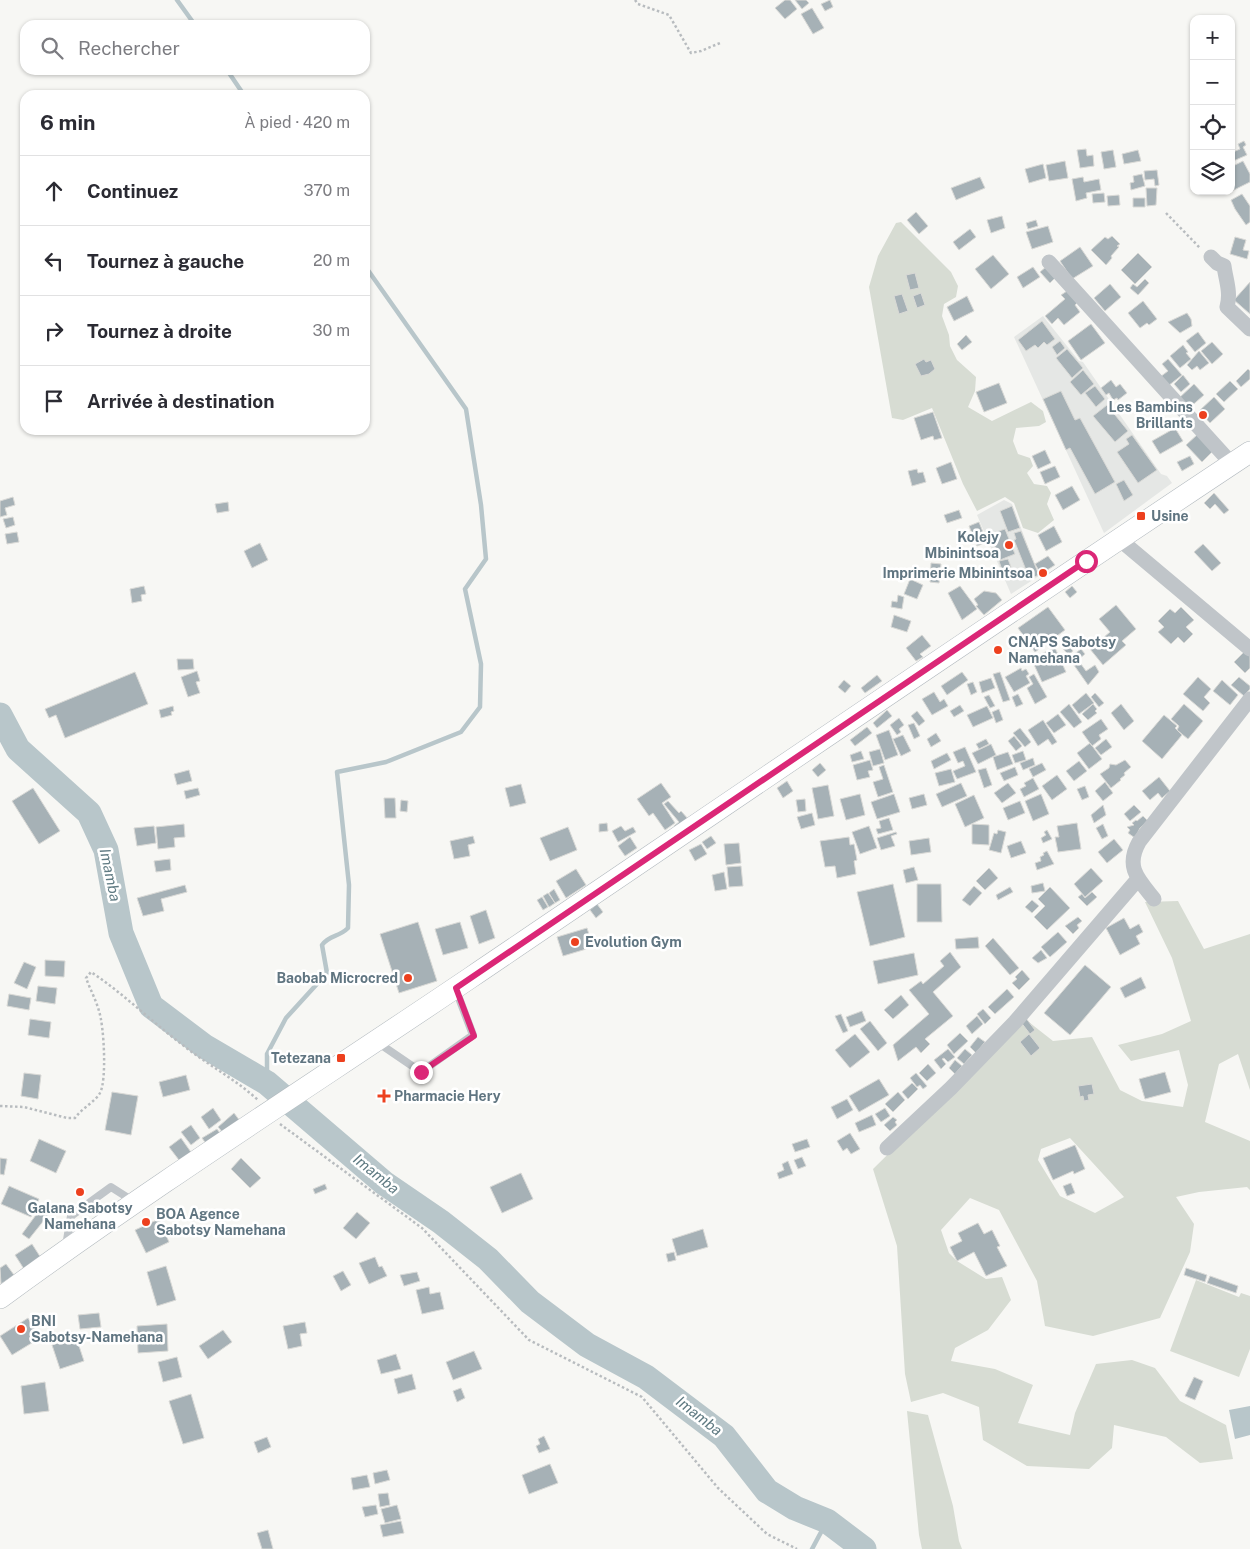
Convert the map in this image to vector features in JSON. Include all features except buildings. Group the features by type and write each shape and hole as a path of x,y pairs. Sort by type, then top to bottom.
{"main road":[{"path":"0,1298 135,1202 456,988 1250,452"}],"street":[{"path":"1211,257 1224,266 1225,276 1229,284 1227,307 1250,329"},
{"path":"1049,262 1232,464"},
{"path":"1119,539 1250,649"},
{"path":"1154,899 1138,879 1132,864 1134,851 1250,699"},
{"path":"886,1148 951,1088 1015,1022 1138,879"}],"lane":[{"path":"376,1041 421,1072 474,1036 456,988"}],"path":[{"path":"635,0 669,15 691,53 720,43"},
{"path":"1166,213 1211,257"},
{"path":"0,1106 24,1107 67,1118 75,1118 80,1110 100,1094 104,1079 103,1036 100,1012 86,978 91,972 112,986 185,1047 274,1109 281,1126 422,1228 529,1340 642,1398 718,1488 767,1534 797,1549"}],"shaded area":[{"path":"901,222 951,272 958,286 956,297 944,304 942,316 949,335 950,346 957,360 976,377 975,391 968,407 992,421 1031,402 1043,411 1046,422 1039,426 1016,428 1013,441 1018,454 1030,458 1033,466 1027,473 1034,484 1047,486 1051,493 1047,504 1054,520 1038,533 1023,528 1014,503 1005,497 977,511 963,484 932,408 903,420 892,418 869,287 878,256 896,223"},
{"name":"Usine","path":"1043,316 1079,361 1083,362 1161,474 1167,476 1172,483 1104,533 1014,337"},
{"name":"Kolejy Mbinintsoa","path":"1004,500 1012,504 1039,576 1011,594 977,515"},
{"path":"1178,901 1204,949 1250,934 1250,1090 1238,1054 1219,1064 1205,1122 1250,1141 1250,1190 1247,1187 1199,1192 1176,1197 1194,1224 1190,1252 1160,1318 1093,1336 1045,1326 1037,1281 999,1210 970,1198 941,1230 949,1253 957,1261 986,1279 1002,1277 1011,1300 988,1330 955,1348 951,1361 995,1369 1033,1385 1018,1423 1070,1435 1075,1413 1096,1364 1132,1360 1155,1368 1180,1401 1226,1425 1233,1459 1200,1463 1166,1437 1114,1425 1112,1448 1089,1469 1027,1466 983,1440 979,1407 943,1393 911,1402 905,1374 897,1246 873,1169 1025,1019 1053,1041 1092,1037 1120,1090 1142,1101 1183,1107 1188,1085 1179,1050 1131,1061 1118,1045 1162,1034 1191,1021 1172,958 1145,902","holes":["1070,1138 1124,1197 1095,1213 1060,1196 1038,1160 1041,1149"]},
{"path":"1196,1280 1239,1297 1241,1293 1250,1296 1250,1349 1239,1377 1170,1351"},
{"path":"1250,1406 1250,1435 1235,1439 1229,1410"},
{"path":"907,1411 928,1415 953,1506 962,1549 922,1549"}],"waterway":[{"path":"177,0 191,20"},
{"path":"230,75 241,90"},
{"path":"267,1083 267,1054 286,1018 327,973 322,945 328,939 348,928 349,885 337,772 386,762 461,732 480,707 481,664 465,589 486,559 481,505 466,409 370,273"},
{"name":"Imamba","path":"0,715 18,749 89,813 106,850 121,933 151,1006 204,1046 267,1083 384,1183 441,1222 488,1259 530,1302 587,1345 646,1377 724,1436 767,1491 795,1508 827,1521 864,1549"},
{"path":"812,1549 827,1521"}],"place":[{"name":"Les Bambins Brillants","path":"1203,415"},
{"name":"Usine","path":"1141,516"},
{"name":"Kolejy Mbinintsoa","path":"1009,545"},
{"name":"Imprimerie Mbinintsoa","path":"1043,573"},
{"name":"CNAPS Sabotsy Namehana","path":"998,650"},
{"name":"Evolution Gym","path":"575,942"},
{"name":"Baobab Microcred","path":"408,978"},
{"name":"Tetezana","path":"341,1058"},
{"name":"Pharmacie Hery","path":"384,1096"},
{"name":"Galana Sabotsy Namehana","path":"80,1192"},
{"name":"BOA Agence Sabotsy Namehana","path":"146,1222"},
{"name":"BNI Sabotsy-Namehana","path":"21,1329"}],"route":[{"path":"421,1072 474,1036 456,988 1086,561"}]}
